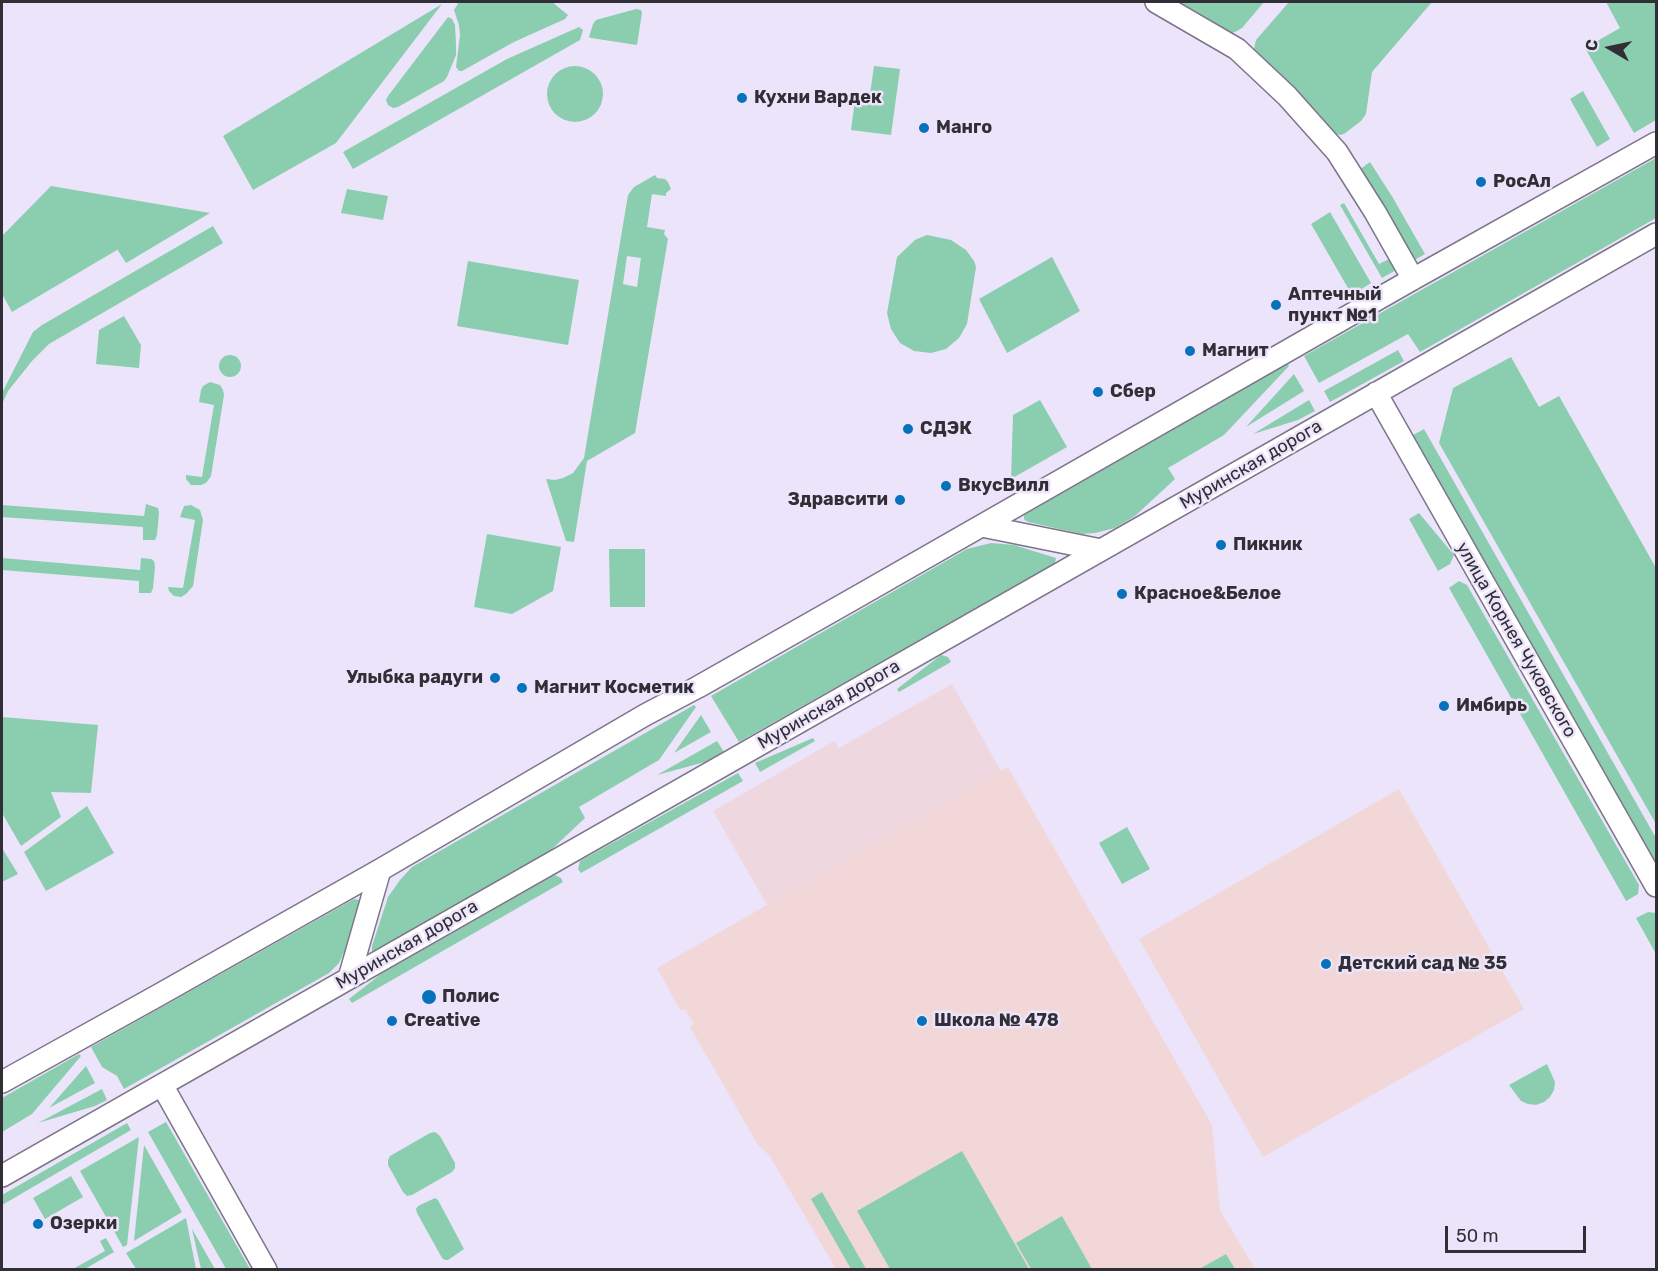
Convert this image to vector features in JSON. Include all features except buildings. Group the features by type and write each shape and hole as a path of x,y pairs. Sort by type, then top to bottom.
{"street":[{"path":"1156,2 1237,49 1287,96 1337,152 1413,279"},
{"path":"2,1082 380,870 645,715 1656,143"},
{"name":"Муринская дорога","path":"2,1176 1656,234"},
{"name":"улица Корнея Чуковского","path":"1376,393 1656,886"},
{"path":"982,526 1101,550"},
{"path":"349,978 380,870"},
{"path":"162,1085 266,1269"}],"shaded area":[{"path":"952,684 1001,771 767,905 713,811 834,741 839,748"},
{"name":"Школа № 478","path":"1008,767 1212,1125 1220,1210 1255,1269 836,1269 769,1155 758,1145 690,1027 694,1024 685,1009 680,1010 657,968"},
{"name":"Детский сад № 35","path":"1399,789 1524,1009 1263,1157 1139,939"}],"green space":[{"path":"459,2 552,2 568,15 565,19 514,42 459,71 456,67 460,35 454,10"},
{"path":"1179,2 1264,2 1242,28 1228,33"},
{"path":"1289,2 1432,2 1372,72 1366,114 1361,121 1344,134 1332,133 1255,53 1256,40"},
{"path":"1606,2 1656,2 1656,120 1634,133 1585,48 1620,28"},
{"path":"442,4 336,143 253,190 223,136"},
{"path":"636,9 641,10 642,13 637,45 589,37 596,20"},
{"path":"448,17 455,25 456,55 447,77 444,81 398,107 393,108 388,105 386,100 388,96"},
{"path":"579,27 583,30 580,40 353,169 343,152 507,59"},
{"path":"575,66 586,68 595,74 601,83 603,94 601,105 595,114 586,120 575,122 564,120 555,114 549,105 547,94 549,83 555,74 564,68"},
{"path":"874,66 900,69 891,135 851,130 856,92 870,94"},
{"path":"1583,91 1610,139 1597,147 1570,99"},
{"path":"1656,158 1656,218 1420,352 1408,334 1319,383 1304,356"},
{"path":"1370,162 1425,254 1413,261 1359,170"},
{"path":"655,175 657,178 665,179 671,189 666,196 652,194 647,227 665,230 664,234 668,239 635,433 587,461 574,542 566,541 546,479 555,480 573,473 584,458 628,195 634,187","holes":["627,256 641,258 637,287 623,284"]},
{"path":"51,186 210,213 126,263 117,249 12,312 2,294 2,236"},
{"path":"347,189 388,196 383,220 341,213"},
{"path":"1344,203 1379,264 1391,258 1398,269 1382,278 1340,205"},
{"path":"1330,212 1371,283 1352,295 1311,224"},
{"path":"213,226 223,243 49,344 8,391 2,404 2,393 33,332"},
{"path":"927,235 951,240 966,250 976,267 967,324 959,338 946,349 931,353 914,351 900,343 891,329 887,313 897,257 915,240"},
{"path":"1052,257 1080,311 1007,353 979,299"},
{"path":"468,261 579,280 568,345 457,326"},
{"path":"124,316 141,345 139,368 96,364 99,330"},
{"path":"1398,350 1404,361 1330,402 1324,391"},
{"path":"230,355 238,358 241,366 238,374 230,377 222,374 219,366 222,358"},
{"path":"1511,357 1539,407 1559,396 1656,568 1656,824 1439,443 1453,388"},
{"path":"1288,364 1289,366 1224,435 1168,468 1175,479 1135,516 1115,528 1082,534 1028,522 1024,519 1024,515"},
{"path":"1294,374 1304,391 1246,427"},
{"path":"210,382 220,385 224,395 211,476 206,483 191,485 186,475 202,477 214,405 199,402 203,386"},
{"path":"1040,400 1067,447 1011,479 1013,415"},
{"path":"1309,400 1315,411 1298,420 1253,434"},
{"path":"1424,429 1656,838 1656,863 1413,435"},
{"path":"146,504 158,508 155,540 143,540 143,527 2,517 2,505 144,516"},
{"path":"191,505 200,510 203,520 193,586 181,597 174,596 168,587 183,588 195,520 180,517 184,506"},
{"path":"1419,513 1454,555 1450,564 1438,571 1409,519"},
{"path":"487,534 561,547 553,591 512,614 474,607"},
{"path":"991,543 1014,545 1056,558 1055,563 739,742 711,696 967,549"},
{"path":"609,549 645,549 645,607 610,607"},
{"path":"2,558 140,570 141,558 151,559 155,567 153,588 151,593 139,593 139,581 2,570"},
{"path":"1459,581 1467,585 1639,885 1638,894 1626,901 1449,588"},
{"path":"941,655 948,657 951,662 899,692 897,689"},
{"path":"694,705 696,707 659,760 579,807 585,818 550,851 376,953 372,951 388,897 412,867"},
{"path":"701,715 711,732 674,753"},
{"path":"2,717 98,725 91,793 51,792 61,817 21,846 2,813"},
{"path":"813,738 815,741 760,772 755,763"},
{"path":"717,741 724,752 705,762 657,775"},
{"path":"738,773 743,781 581,873 578,869 580,861"},
{"path":"87,806 114,853 46,891 24,852"},
{"path":"1127,827 1150,869 1122,884 1099,843"},
{"path":"2,848 18,874 2,882"},
{"path":"555,875 563,882 352,1003 349,999 381,974"},
{"path":"354,899 359,900 359,904 348,944 339,963 329,973 124,1089 117,1076 102,1067 91,1047"},
{"path":"1648,912 1656,913 1656,954 1636,918"},
{"path":"79,1054 81,1056 32,1114 2,1132 2,1098"},
{"path":"1547,1064 1555,1082 1550,1097 1536,1105 1521,1101 1509,1085"},
{"path":"86,1066 95,1083 49,1108"},
{"path":"102,1089 107,1100 95,1106 38,1123"},
{"path":"166,1122 250,1269 226,1269 148,1132"},
{"path":"127,1123 131,1130 2,1205 2,1195"},
{"path":"435,1132 440,1136 455,1163 455,1168 452,1172 407,1196 388,1165 388,1160 390,1156"},
{"path":"139,1137 127,1245 123,1247 80,1171"},
{"path":"144,1145 182,1212 134,1241"},
{"path":"962,1151 1029,1269 890,1269 857,1211"},
{"path":"71,1176 83,1197 45,1219 33,1198"},
{"path":"822,1192 866,1269 851,1269 811,1199"},
{"path":"435,1198 464,1249 448,1260 442,1258 416,1209"},
{"path":"1062,1216 1092,1269 1031,1269 1016,1243"},
{"path":"186,1218 196,1269 136,1269 126,1253"},
{"path":"192,1229 215,1269 201,1269"},
{"path":"106,1238 114,1252 85,1269 73,1269 105,1251 100,1241"},
{"path":"1226,1254 1235,1269 1199,1269"}],"place":[{"name":"Кухни Вардек","path":"742,98"},
{"name":"Манго","path":"924,128"},
{"name":"РосАл","path":"1481,182"},
{"name":"Аптечный пункт №1","path":"1276,305"},
{"name":"Магнит","path":"1190,351"},
{"name":"Сбер","path":"1098,392"},
{"name":"СДЭК","path":"908,429"},
{"name":"ВкусВилл","path":"946,486"},
{"name":"Здравсити","path":"900,500"},
{"name":"Пикник","path":"1221,545"},
{"name":"Красное&Белое","path":"1122,594"},
{"name":"Улыбка радуги","path":"495,678"},
{"name":"Магнит Косметик","path":"522,688"},
{"name":"Имбирь","path":"1444,706"},
{"name":"Детский сад № 35","path":"1326,964"},
{"name":"Полис","path":"429,997"},
{"name":"Creative","path":"392,1021"},
{"name":"Школа № 478","path":"922,1021"},
{"name":"Озерки","path":"38,1224"}]}
